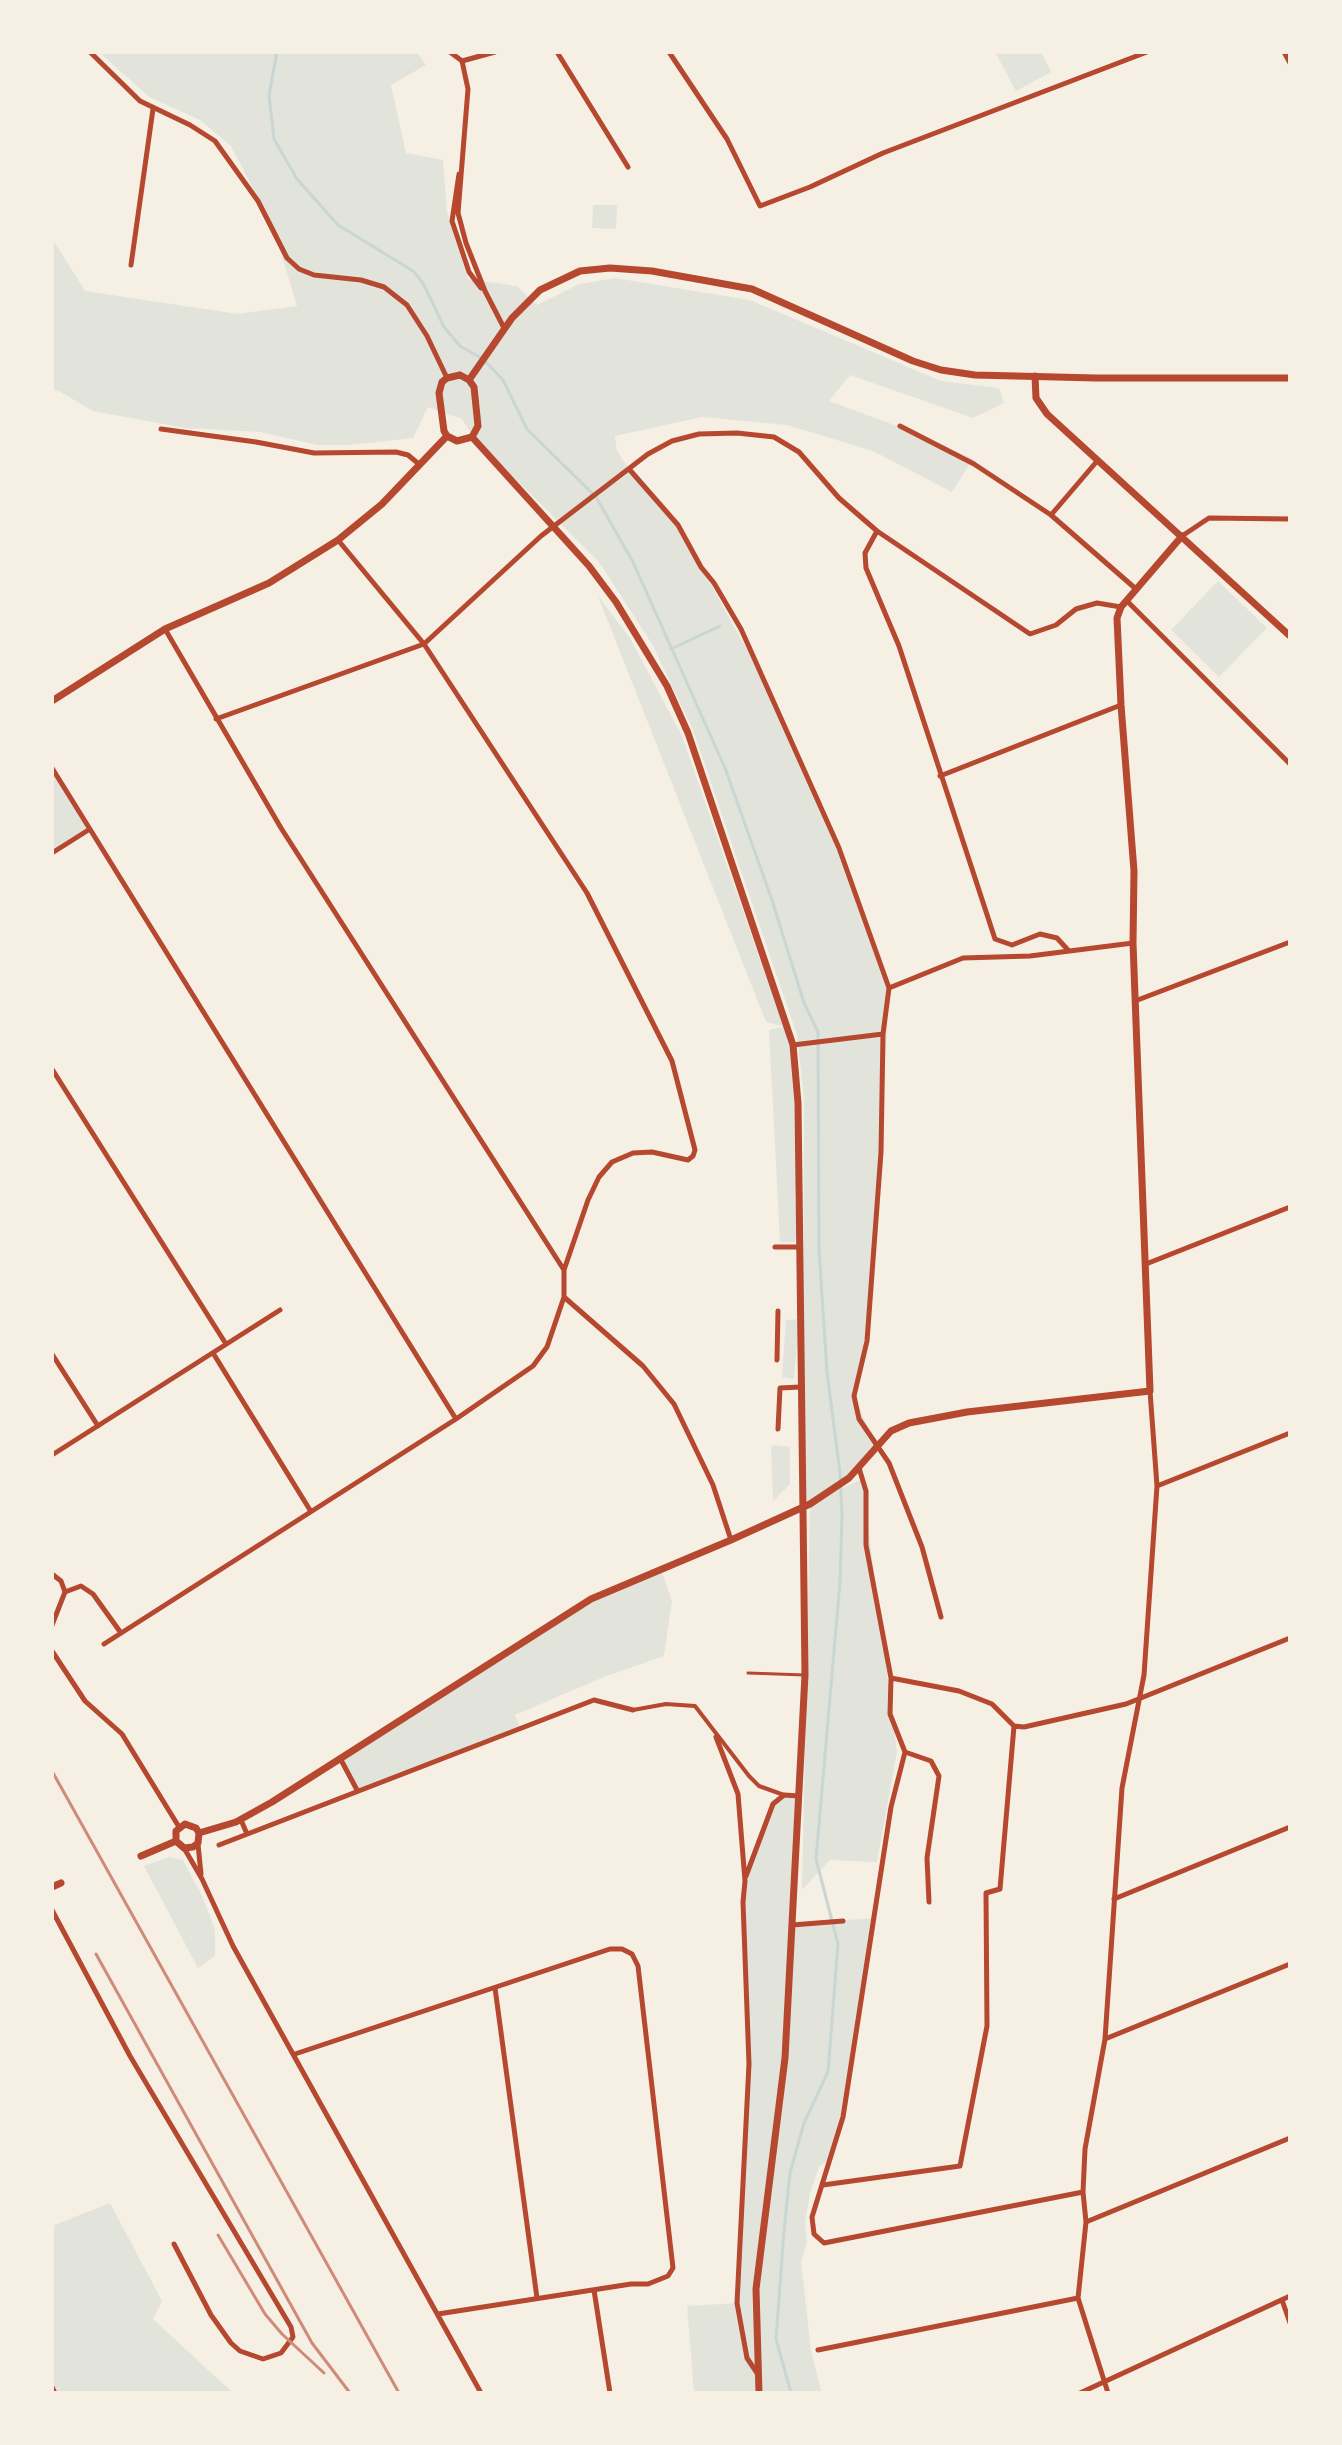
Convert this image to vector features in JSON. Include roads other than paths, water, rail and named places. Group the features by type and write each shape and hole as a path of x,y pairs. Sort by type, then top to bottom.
{"street":[{"path":"90,52 140,101 215,141 258,201 287,258 299,269 314,275 361,280 384,287 407,305 427,336 447,378"},
{"path":"450,52 462,61 468,89 458,213 485,291 504,328"},
{"path":"462,61 495,52"},
{"path":"557,52 628,167"},
{"path":"669,52 727,139 760,206 883,153 1147,52"},
{"path":"1284,52 1290,63"},
{"path":"131,265 153,109"},
{"path":"469,380 518,309 540,290 580,271 610,268 652,271 752,289 913,361 941,370 975,375 1290,378"},
{"path":"460,375 469,380 475,390 478,421 472,437 457,441 447,436 442,427 439,393 442,382 447,378 460,375"},
{"path":"1035,376 1034,390 1040,405 1290,636"},
{"path":"900,426 974,464 1051,515 1136,589"},
{"path":"161,429 314,453 396,452 408,455 420,465"},
{"path":"216,719 424,644 528,548 629,469 672,441 699,434 737,433 774,437 799,452 839,498 877,531 1030,634 1056,625 1076,609 1097,603 1124,604 1290,764"},
{"path":"52,701 165,629 269,583 338,540 382,504 447,436"},
{"path":"472,437 589,566 616,602 667,686 688,733 793,1045 798,1103 805,1675 785,2058 756,2289 759,2393"},
{"path":"1051,515 1098,460"},
{"path":"629,469 678,525 741,629 839,848 889,988 883,1034 881,1152 867,1341 854,1396 859,1419 889,1463 922,1547 941,1617"},
{"path":"1108,2393 1078,2298 1086,2222 1083,2192 1085,2149 1105,2039 1122,1788 1144,1675 1157,1486 1150,1391 1135,1001 1134,871 1117,618 1124,604 1182,536 1209,518 1290,519"},
{"path":"877,531 865,553 866,568 899,646 995,939 1012,945 1040,934 1057,938 1068,950"},
{"path":"338,540 424,644 587,893 672,1061 695,1143 693,1156 688,1160 652,1152 633,1153 612,1162 599,1177 588,1200 564,1270"},
{"path":"104,1644 456,1419 533,1366 547,1347 566,1284 564,1270 281,828 165,629"},
{"path":"940,776 1121,705"},
{"path":"52,768 456,1419"},
{"path":"52,853 90,829"},
{"path":"1135,1001 1290,942"},
{"path":"889,988 963,958 1030,956 1133,943"},
{"path":"793,1045 883,1034"},
{"path":"52,1069 226,1344"},
{"path":"1146,1264 1290,1207"},
{"path":"775,1247 798,1247"},
{"path":"564,1297 643,1366 674,1404 713,1485 731,1540"},
{"path":"52,1455 280,1310"},
{"path":"777,1360 778,1311"},
{"path":"213,1353 310,1510"},
{"path":"52,1354 98,1426"},
{"path":"778,1429 780,1388 800,1387"},
{"path":"199,1833 241,1820 591,1599 803,1507 849,1478 891,1431 909,1423 967,1412 1150,1391"},
{"path":"1157,1486 1290,1433"},
{"path":"859,1468 866,1491 866,1545 891,1678 890,1714 905,1752 891,1807 843,2117 812,2217 814,2234 824,2243 1083,2192"},
{"path":"52,1574 61,1581 65,1592"},
{"path":"52,1625 65,1592 75,1586 93,1594 121,1633"},
{"path":"891,1678 959,1691 992,1704 1014,1726 1043,1724 1138,1699 1290,1638"},
{"path":"52,1651 85,1701 122,1734 179,1827"},
{"path":"219,1845 594,1700 633,1710 666,1704 695,1706 716,1737 759,1786 784,1795 799,1796"},
{"path":"823,2185 960,2166 987,2026 986,1893 1000,1889 1014,1726"},
{"path":"716,1737 738,1794 745,1881 747,2086 737,2303 747,2358 757,2373"},
{"path":"905,1752 931,1761 939,1776 927,1858 929,1902"},
{"path":"340,1758 357,1790"},
{"path":"745,1881 773,1804 784,1795"},
{"path":"241,1820 247,1834"},
{"path":"202,1879 199,1833 191,1824 179,1827 176,1841 184,1848 202,1879 233,1946 481,2393"},
{"path":"1114,1899 1290,1827"},
{"path":"141,1856 176,1841"},
{"path":"184,1848 198,1843"},
{"path":"52,1887 61,1883"},
{"path":"52,1910 130,2056 291,2327 293,2337 281,2353 263,2359 240,2351 231,2343 211,2315 174,2244"},
{"path":"791,1925 843,1921"},
{"path":"295,2054 610,1949 622,1949 632,1954 638,1966 673,2268 668,2276 648,2284 438,2314"},
{"path":"1105,2039 1290,1964"},
{"path":"495,1988 537,2298"},
{"path":"1086,2222 1290,2138"},
{"path":"594,2290 610,2393"},
{"path":"1080,2393 1290,2296"},
{"path":"818,2350 1078,2298"},
{"path":"1282,2300 1290,2323"},
{"path":"52,2387 55,2393"}],"lane":[{"path":"748,1673 805,1675"}],"waterway":[{"path":"277,52 269,95 274,139 297,179 338,225 413,271 423,283 444,327 460,346 483,359 503,380 527,429 596,497 633,562 725,768 772,900 804,1003 818,1032 819,1250 827,1372 842,1515 840,1582 816,1859 838,1944 828,2072 804,2123 790,2173 776,2339 791,2393"},
{"path":"671,649 720,626"}],"railway":[{"path":"52,1771 399,2393"},
{"path":"96,1954 312,2343 350,2393"},
{"path":"218,2235 265,2314 324,2373"}]}
